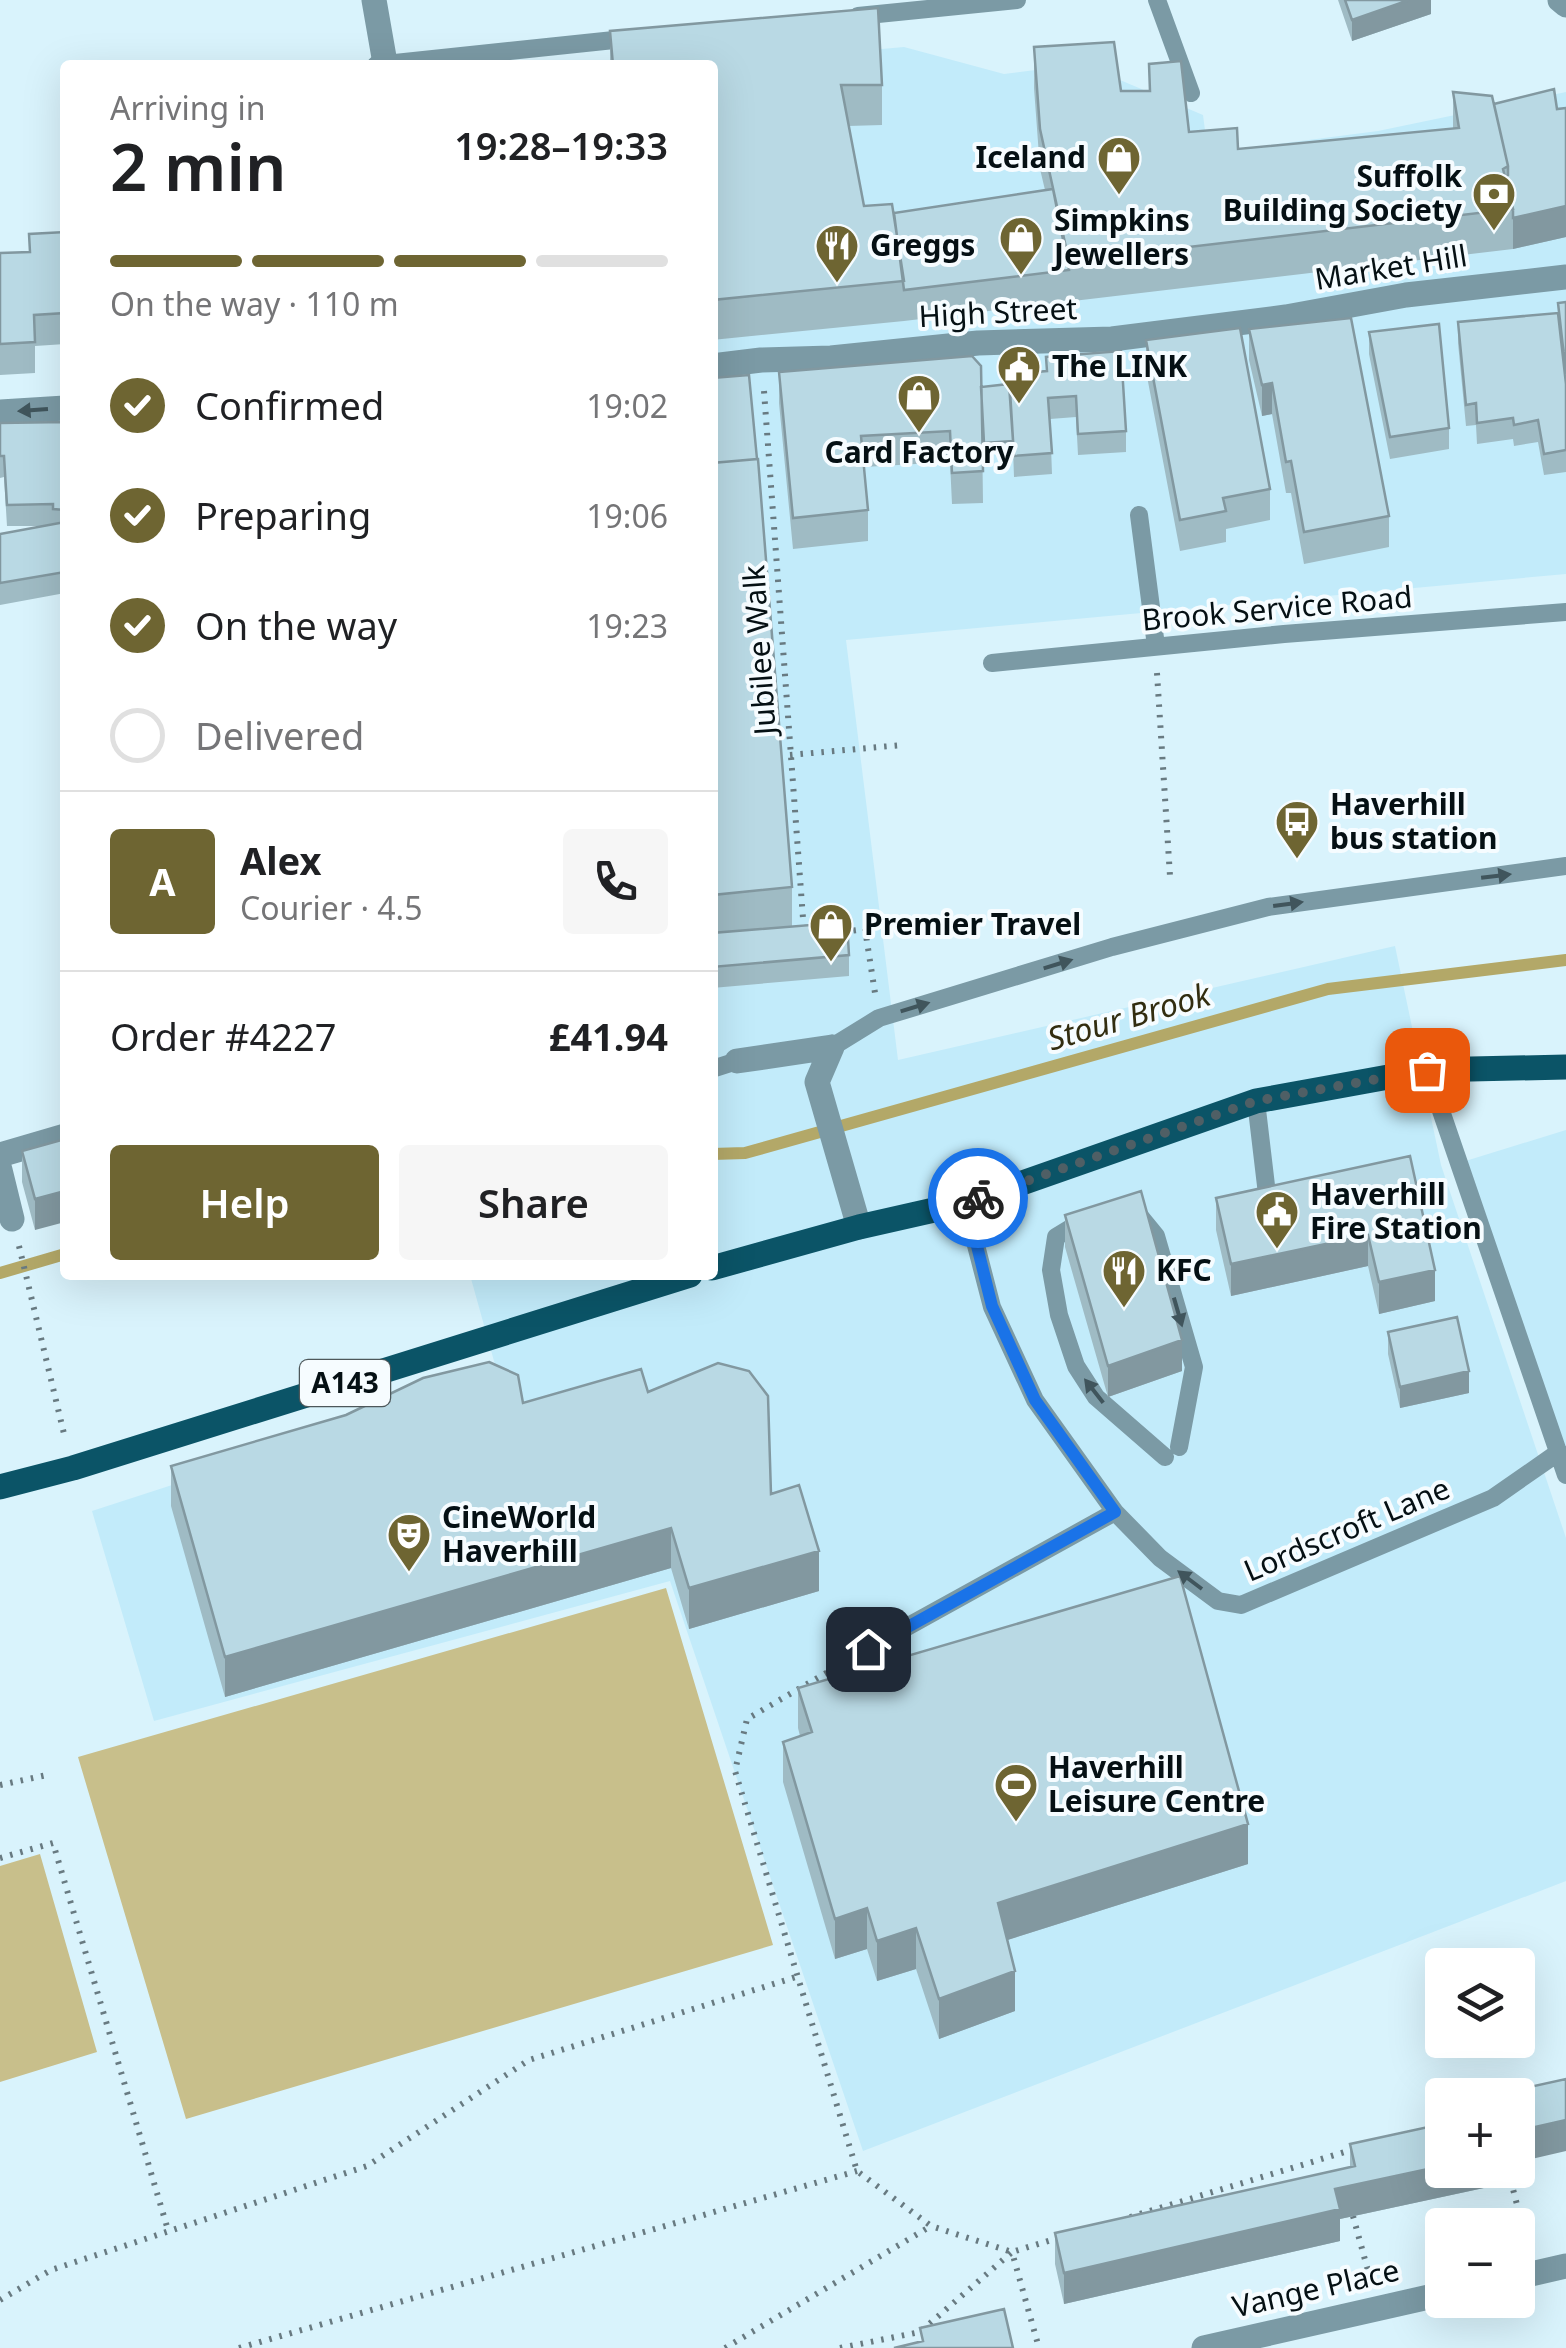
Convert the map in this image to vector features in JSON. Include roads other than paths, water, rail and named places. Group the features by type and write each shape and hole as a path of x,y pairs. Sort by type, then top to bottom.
{"main road":[{"path":"718,1266 966,1202 1256,1101 1427,1070 1566,1068"},
{"name":"A143","path":"0,1487 73,1468 674,1280"}],"street":[{"path":"374,0 381,60"},
{"path":"1560,0 1566,5"},
{"name":"Market Hill","path":"1286,317 1406,295 1566,277"},
{"name":"High Street","path":"718,365 978,343 1112,340 1286,317"},
{"path":"0,412 60,408"},
{"path":"725,1065 832,1047"},
{"path":"832,1047 817,1082 859,1227"},
{"path":"0,1155 60,1137"},
{"path":"0,1170 12,1219"},
{"path":"1535,2273 1566,2266"},
{"name":"Vange Place","path":"1204,2348 1425,2298"}],"lane":[{"path":"839,18 1017,0"},
{"path":"1157,0 1191,93"},
{"path":"421,60 661,36"},
{"path":"1139,515 1156,646"},
{"name":"Brook Service Road","path":"992,663 1566,612"},
{"path":"832,1047 879,1018 1112,947 1268,906 1566,866"},
{"path":"1427,1070 1566,1475"},
{"path":"1256,1101 1270,1217"},
{"name":"Lordscroft Lane","path":"966,1202 992,1306 1035,1400 1115,1512 1160,1558 1218,1601 1241,1605 1492,1498 1558,1452"},
{"path":"1101,1216 1082,1221 1056,1237 1050,1270 1058,1316 1076,1366 1096,1397 1172,1452 1194,1367 1156,1236 1139,1214 1120,1210"},
{"path":"868,1649 1115,1512"}],"waterway":[{"name":"Stour Brook","path":"718,1154 745,1153 1328,989 1566,960"},
{"name":"Stour Brook","path":"0,1273 60,1255"}],"place":[{"name":"Iceland","path":"1119,196"},
{"name":"Suffolk Building Society","path":"1494,232"},
{"name":"Simpkins Jewellers","path":"1021,276"},
{"name":"Greggs","path":"837,284"},
{"name":"The LINK","path":"1019,405"},
{"name":"Card Factory","path":"919,434"},
{"name":"Haverhill bus station","path":"1297,860"},
{"name":"Premier Travel","path":"831,963"},
{"name":"Haverhill Fire Station","path":"1277,1250"},
{"name":"KFC","path":"1124,1309"},
{"name":"CineWorld Haverhill","path":"409,1573"},
{"name":"Haverhill Leisure Centre","path":"1016,1823"}]}
